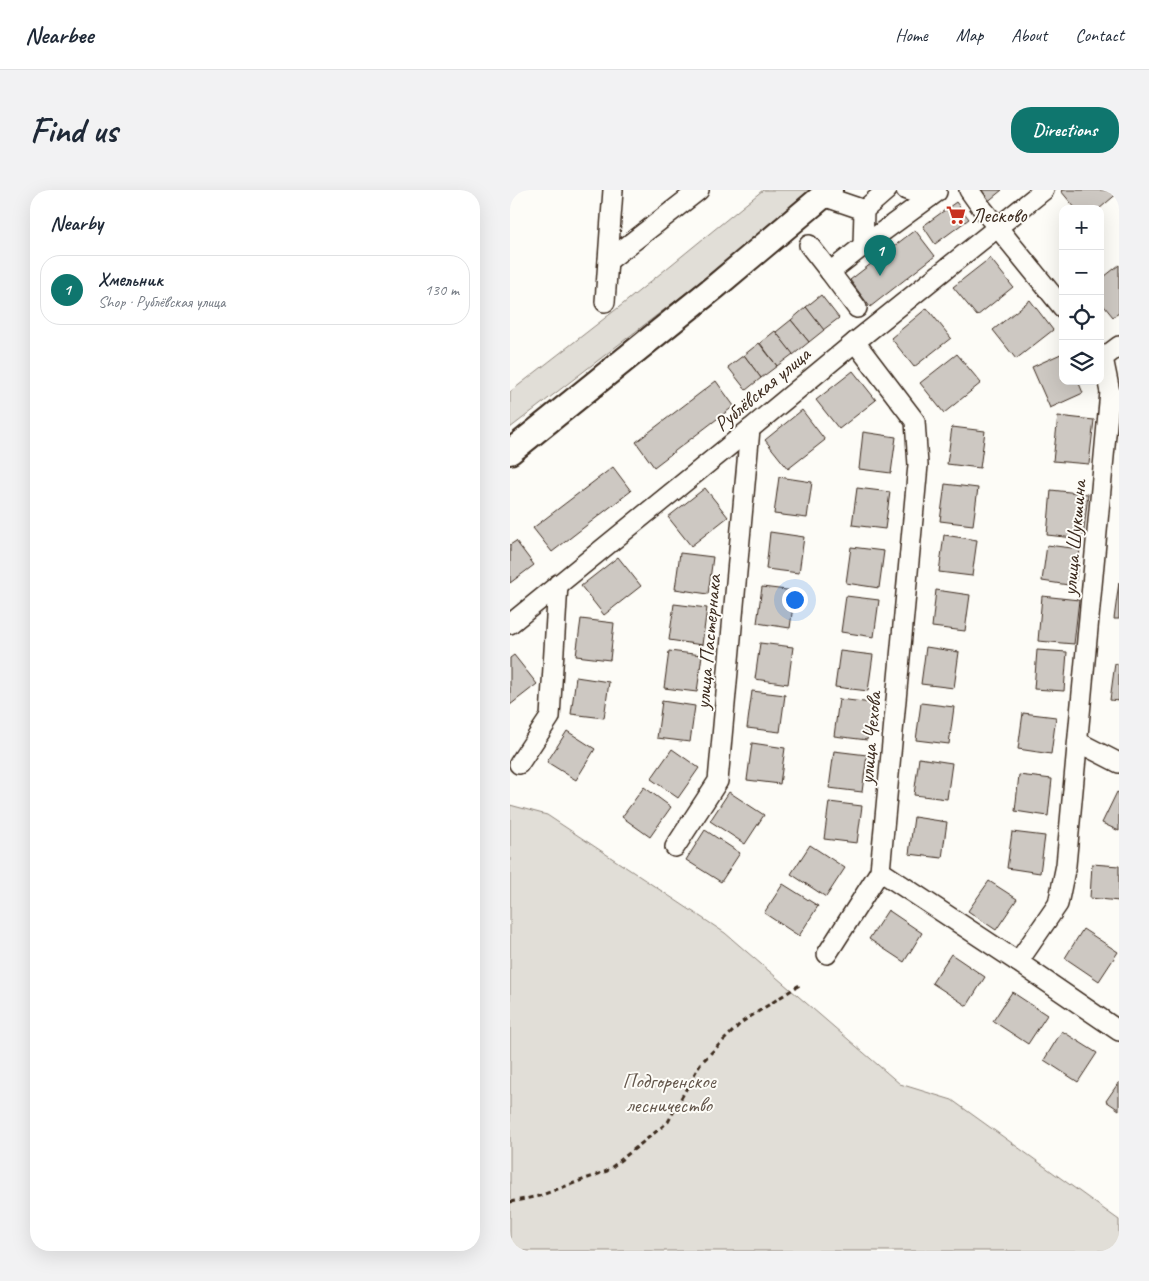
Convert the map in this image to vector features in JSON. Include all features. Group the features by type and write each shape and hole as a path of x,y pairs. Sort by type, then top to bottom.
{"main road":[{"path":"510,452 716,286 827,193"}],"street":[{"path":"605,302 613,190"},
{"path":"608,261 699,190"},
{"path":"863,246 864,210 887,190"},
{"path":"906,190 935,193"},
{"path":"969,190 1059,303"},
{"name":"Рублёвская улица","path":"510,624 1044,190"},
{"path":"827,193 864,210"},
{"path":"830,272 935,193"},
{"path":"808,245 857,308"},
{"name":"улица Чехова","path":"855,342 915,422 918,465 880,871"},
{"name":"улица Шукшина","path":"1104,355 1119,346"},
{"name":"улица Шукшина","path":"1018,962 1058,904 1066,865 1110,392 1104,365"},
{"name":"улица Пастернака","path":"675,847 718,781 750,429"},
{"path":"519,764 550,717 558,584"},
{"path":"1078,742 1119,763"},
{"path":"827,954 880,871 1119,1031"}],"path":[{"path":"510,1202 539,1196 607,1171 668,1122 700,1064 742,1022 801,984"}],"green space":[{"path":"763,190 818,190 510,428 510,392 623,304"},
{"name":"Подгоренское лесничество","path":"510,805 547,815 725,933 900,1084 952,1100 1119,1220 1119,1251 510,1251"}],"building":[{"path":"976,190 1002,190 986,203"},
{"path":"1119,190 1119,192 1104,205 1073,205 1061,191"},
{"path":"956,202 969,219 935,244 923,226"},
{"path":"915,230 935,256 870,307 850,280"},
{"path":"990,258 1013,287 977,316 953,287"},
{"path":"1119,265 1119,313 1113,317 1104,306 1104,277"},
{"path":"821,295 839,318 823,330 806,307"},
{"path":"1030,300 1053,330 1016,359 993,330"},
{"path":"806,307 824,330 809,342 791,320"},
{"path":"927,308 951,338 914,367 891,338"},
{"path":"791,320 809,342 793,355 776,332"},
{"path":"775,331 793,354 777,366 760,343"},
{"path":"759,343 777,366 761,378 744,355"},
{"path":"957,354 981,383 944,413 920,383"},
{"path":"744,355 761,378 746,390 728,367"},
{"path":"1059,355 1059,385 1080,385 1083,393 1050,408 1032,367"},
{"path":"853,371 876,400 839,429 816,400"},
{"path":"716,381 734,406 654,467 636,442"},
{"path":"802,410 825,440 788,469 765,440"},
{"path":"1058,416 1094,420 1089,464 1053,461"},
{"path":"952,427 985,431 980,468 947,464"},
{"path":"863,432 896,437 891,473 859,469"},
{"path":"613,467 631,491 552,552 533,528"},
{"path":"779,477 812,482 807,518 774,514"},
{"path":"945,484 978,488 973,525 940,521"},
{"path":"705,488 728,517 691,546 668,517"},
{"path":"857,488 890,492 885,529 852,525"},
{"path":"1051,490 1088,494 1083,539 1047,535"},
{"path":"770,532 804,537 799,573 766,569"},
{"path":"944,535 977,540 972,576 939,572"},
{"path":"516,541 534,565 510,583 510,545"},
{"path":"1047,545 1080,549 1075,586 1042,581"},
{"path":"851,547 884,551 879,588 846,583"},
{"path":"680,553 713,557 708,594 675,589"},
{"path":"618,557 641,586 604,615 581,586"},
{"path":"1119,582 1119,619 1114,619"},
{"path":"762,587 795,591 790,628 757,623"},
{"path":"936,590 970,595 965,631 932,627"},
{"path":"846,596 879,600 874,637 841,632"},
{"path":"1042,596 1079,600 1074,644 1038,641"},
{"path":"674,604 707,608 702,645 669,640"},
{"path":"581,619 614,623 610,660 576,656"},
{"path":"760,643 793,647 788,684 755,679"},
{"path":"926,647 959,652 954,688 921,684"},
{"path":"1037,650 1067,652 1064,691 1034,689"},
{"path":"669,651 702,655 697,692 664,688"},
{"path":"840,651 873,655 868,691 835,687"},
{"path":"514,655 537,684 510,705 510,658"},
{"path":"1115,663 1119,664 1119,701 1110,700"},
{"path":"576,677 609,682 604,718 571,714"},
{"path":"752,691 785,695 780,732 747,728"},
{"path":"839,699 872,703 867,740 834,736"},
{"path":"662,701 695,706 690,742 657,738"},
{"path":"921,703 954,707 949,744 916,740"},
{"path":"1023,713 1056,717 1051,754 1018,749"},
{"path":"567,731 595,749 576,780 547,762"},
{"path":"752,743 785,748 780,784 747,780"},
{"path":"672,749 699,768 678,798 651,779"},
{"path":"834,751 867,755 862,792 829,788"},
{"path":"919,758 952,763 947,799 914,795"},
{"path":"1019,775 1052,779 1048,816 1015,811"},
{"path":"644,787 671,807 650,837 622,817"},
{"path":"729,792 764,815 745,844 710,821"},
{"path":"1117,792 1119,793 1119,831 1102,823"},
{"path":"829,802 862,806 857,843 824,839"},
{"path":"914,817 947,822 942,858 909,854"},
{"path":"705,830 740,853 721,882 686,860"},
{"path":"1012,832 1045,836 1040,873 1007,868"},
{"path":"810,845 845,868 826,897 791,874"},
{"path":"1092,864 1119,866 1119,901 1090,898"},
{"path":"989,881 1017,899 996,930 968,911"},
{"path":"783,884 818,906 799,936 764,913"},
{"path":"888,910 922,933 904,962 869,939"},
{"path":"1083,929 1118,952 1099,981 1065,958"},
{"path":"951,954 985,977 967,1006 932,983"},
{"path":"1012,992 1047,1015 1028,1044 993,1021"},
{"path":"1062,1031 1097,1053 1078,1082 1044,1060"},
{"path":"1119,1082 1119,1110 1106,1101"}],"place":[{"name":"Лесково","path":"956,215"},
{"name":"Хмельник","path":"880,276"}]}
